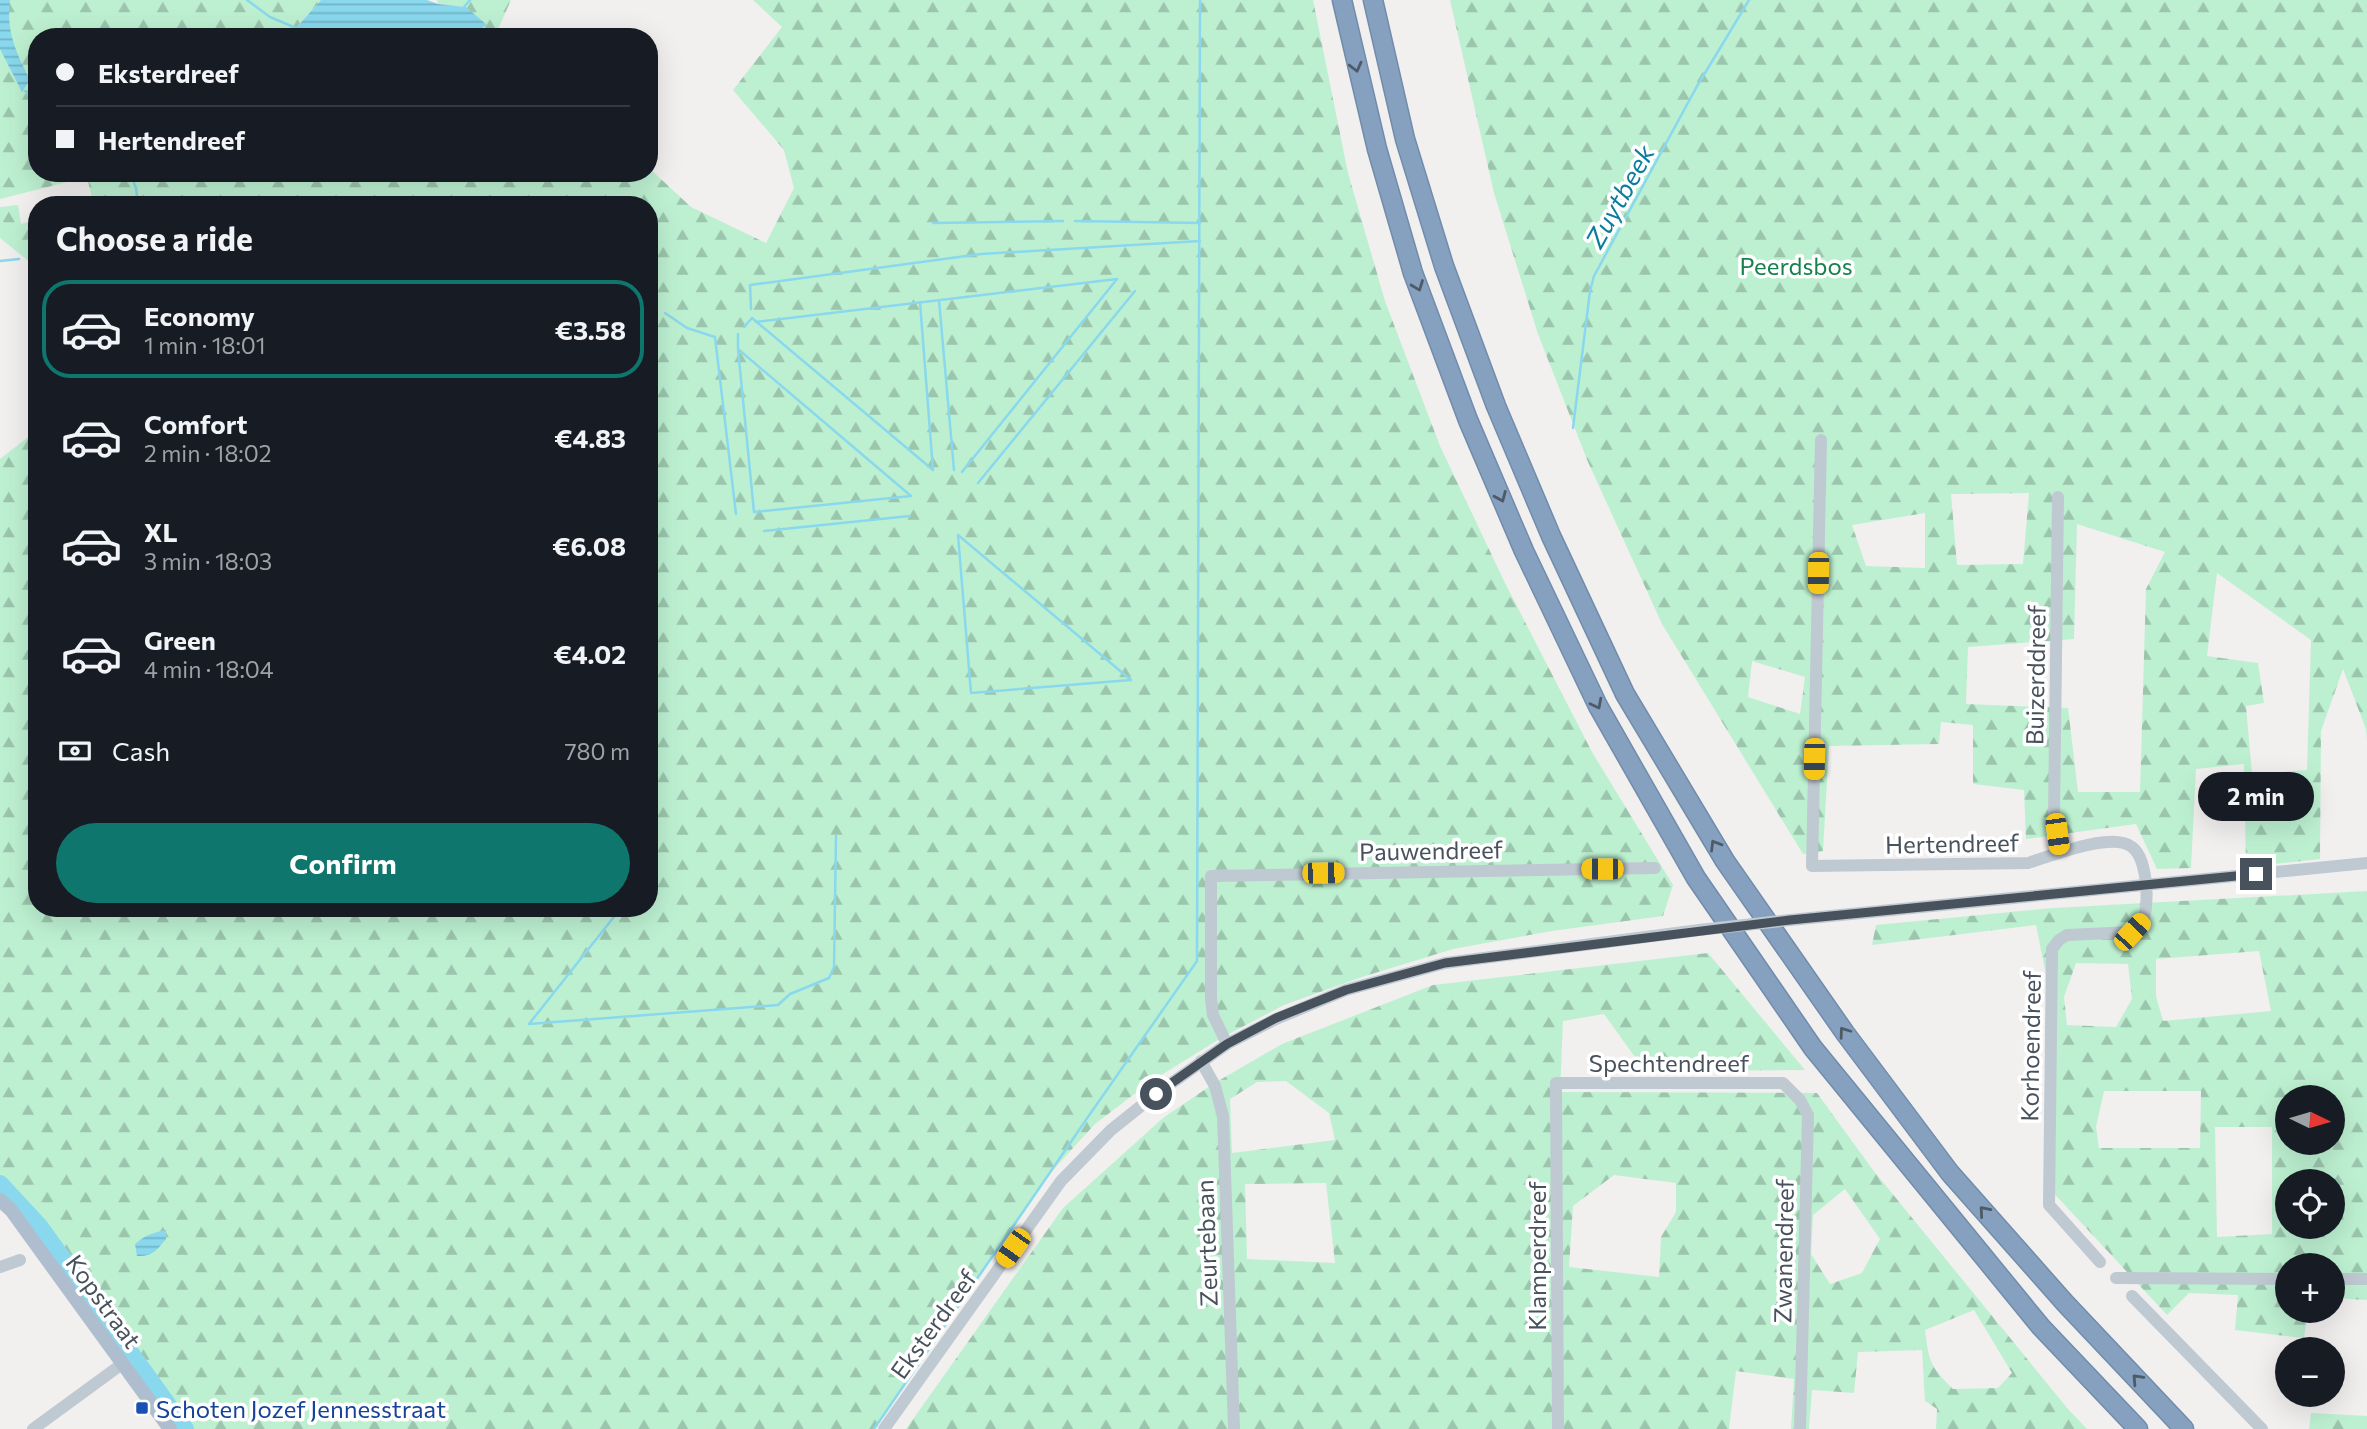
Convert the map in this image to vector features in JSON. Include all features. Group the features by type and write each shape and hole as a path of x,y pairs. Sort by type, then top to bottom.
{"highway":[{"path":"1342,0 1377,149 1413,273 1468,419 1508,515 1598,706 1696,878 1813,1048 2041,1327 2138,1429"},
{"path":"1373,0 1405,139 1444,266 1500,418 1551,536 1625,694 1725,861 1845,1033 1950,1173 2065,1303 2184,1429"}],"main road":[{"name":"Kopstraat","path":"0,1200 11,1210 170,1429"}],"street":[{"name":"Hertendreef","path":"1821,440 1812,866 2028,863 2059,853 2118,842 2132,847 2142,861 2146,884"},
{"name":"Buizerddreef","path":"2058,497 2054,815 2059,853"},
{"path":"1227,1044 1276,1018 1346,990 1445,963 1790,920 2367,863"},
{"name":"Pauwendreef","path":"1227,1044 1213,1015 1211,999 1211,876 1655,868"},
{"name":"Korhoendreef","path":"2100,1262 2049,1205 2052,949 2067,935 2132,932 2143,920 2146,884"},
{"name":"Eksterdreef","path":"884,1429 1061,1181 1111,1130 1227,1044"},
{"name":"Zeurtebaan","path":"1201,1061 1215,1086 1223,1116 1234,1429"},
{"name":"Spechtendreef","path":"1556,1083 1783,1083"},
{"name":"Klamperdreef","path":"1556,1083 1558,1429"},
{"name":"Zwanendreef","path":"1783,1083 1800,1100 1808,1115 1800,1429"},
{"path":"0,1267 20,1260"},
{"path":"2116,1278 2275,1279"},
{"path":"2345,1279 2367,1279"},
{"path":"2132,1296 2262,1429"},
{"path":"33,1429 122,1364"}],"green space":[{"path":"0,0 321,0 296,28 28,28 28,182 67,182 0,199"},
{"path":"437,0 511,0 500,28 474,28 466,7 438,4"},
{"path":"753,0 1313,0 1348,173 1385,301 1440,446 1505,583 1592,752 1673,885 1663,916 1552,931 1453,949 1362,977 1284,1005 1221,1038 1150,1082 1095,1124 1052,1171 874,1429 185,1429 38,1229 0,1190 0,459 28,437 28,917 658,917 658,196 92,196 88,182 658,182 658,176 691,207 766,243 794,188 784,150 733,90 782,27"},
{"name":"Peerdsbos","path":"1450,0 2367,0 2367,739 2366,729 2343,669 2321,731 2320,859 2246,867 2244,764 2196,769 2191,868 2157,869 2136,824 2026,839 2024,790 1973,784 1973,725 1941,722 1939,744 1829,746 1823,851 1803,854 1662,624 1588,462 1538,334 1494,193","holes":["2029,493 2023,564 1957,565 1951,494","1925,513 1925,568 1866,566 1852,525","2077,524 2165,552 2146,589 2140,792 2078,792 2068,708 1966,704 1968,647 2074,639","2217,573 2311,640 2307,770 2252,774 2246,706 2264,703 2258,663 2207,656","1752,661 1805,677 1800,714 1748,697"]},
{"path":"18,205 21,224 28,222 28,261 0,238 0,207"},
{"path":"2367,891 2367,1300 2345,1299 2345,1253 2275,1253 2275,1323 2306,1323 2304,1337 2235,1330 2238,1295 2189,1293 2167,1315 2048,1187 2050,995 2036,925 1872,945 1876,925 2053,908","holes":["2259,951 2271,1011 2163,1021 2156,996 2156,959","2076,963 2128,964 2132,999 2116,1027 2067,1025 2064,997","2104,1091 2201,1091 2200,1148 2099,1148 2096,1127","2215,1127 2272,1127 2272,1234 2217,1237"]},
{"path":"1708,953 1805,1070 1645,1071 1604,1014 1563,1021 1560,1092 1817,1093 1873,1170 2087,1429 1936,1429 1937,1409 1925,1401 1922,1350 1858,1352 1854,1393 1812,1390 1809,1429 1791,1429 1794,1379 1736,1371 1729,1429 906,1429 1063,1208 1163,1118 1213,1084 1282,1044 1433,985","holes":["1286,1081 1329,1113 1335,1140 1232,1153 1230,1099 1257,1082","1614,1175 1676,1183 1676,1212 1661,1237 1659,1277 1569,1267 1573,1206","1326,1183 1335,1263 1247,1259 1245,1184","1845,1189 1880,1239 1862,1273 1830,1284 1811,1254 1813,1215","1974,1310 2012,1373 1998,1388 1953,1389 1939,1375 1930,1357 1925,1330"]},
{"path":"2311,1413 2367,1416 2367,1429 2309,1429"}],"water":[{"path":"0,0 10,0 9,22 13,42 28,76 28,83 22,92 0,49"},
{"path":"321,0 427,0 466,7 487,25 482,28 296,28"},
{"path":"166,1230 166,1239 157,1249 150,1254 137,1256 135,1244 149,1235"}],"waterway":[{"path":"247,0 270,17 296,28"},
{"path":"464,7 470,0"},
{"path":"874,1429 1197,961 1200,0"},
{"name":"Zuytbeek","path":"1573,428 1594,276 1696,88 1749,0"},
{"path":"25,91 28,94"},
{"path":"134,182 137,196"},
{"path":"933,223 1063,221"},
{"path":"1075,221 1200,223"},
{"path":"751,309 750,285 981,254 1200,241"},
{"path":"0,261 19,259"},
{"path":"756,322 1117,279"},
{"path":"962,472 1117,279"},
{"path":"978,483 1135,291"},
{"path":"939,300 954,470"},
{"path":"744,327 752,318 933,470 920,302"},
{"path":"665,313 687,328 715,337 736,514"},
{"path":"738,334 738,349 754,512 911,496 738,349"},
{"path":"764,531 910,516"},
{"path":"958,535 1131,680 971,693 958,535"},
{"path":"614,917 529,1024 778,1005 790,994 829,978 834,967 836,836"},
{"path":"0,1184 39,1226 185,1429"}],"place":[{"name":"Schoten Jozef Jennesstraat","path":"142,1408"}],"route":[{"path":"1156,1094 1227,1044 1276,1018 1346,990 1445,963 1790,920 2256,874"}]}
